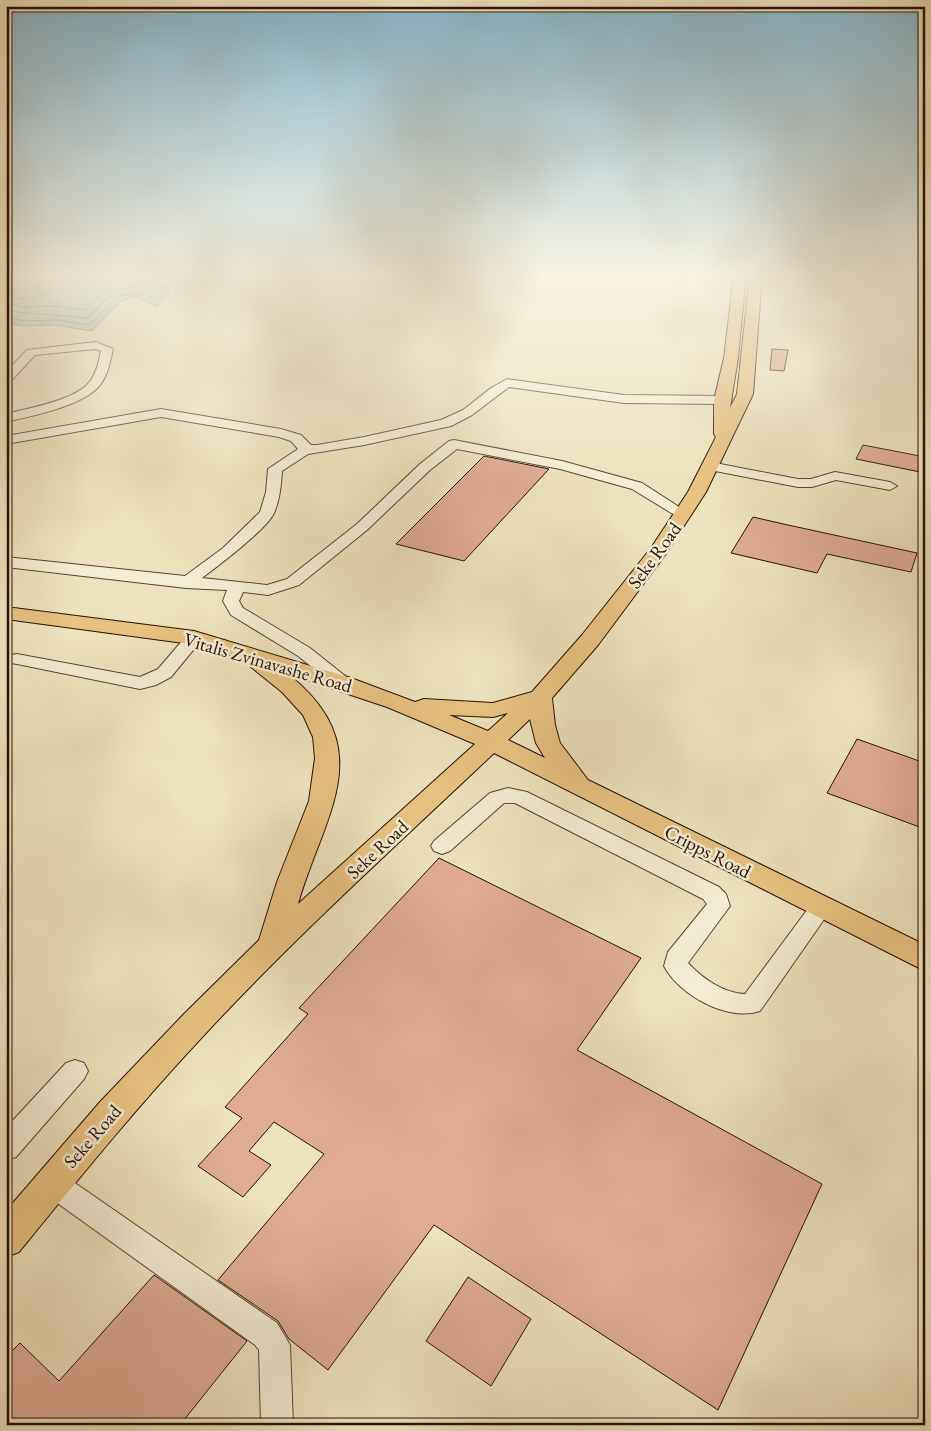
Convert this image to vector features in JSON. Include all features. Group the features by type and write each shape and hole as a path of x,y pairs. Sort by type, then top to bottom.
{"main road":[{"name":"Seke Road","path":"722,440 722,400 733,342"},
{"name":"Seke Road","path":"6,1238 112,1113 195,1023 273,945 540,698 590,640 658,551 697,492 745,394 750,342"},
{"name":"Vitalis Zvinavashe Road","path":"6,613 194,638 343,683 492,742"},
{"path":"248,654 298,694 317,718 325,743 327,772 320,810 291,883 273,945"},
{"path":"395,702 438,708 493,710 540,698 542,731 549,748 582,787"},
{"name":"Cripps Road","path":"492,742 925,959"}],"street":[{"path":"6,379 31,352 96,344 108,349 102,372 91,388 65,400 6,418"},
{"path":"186,583 228,551 266,512 273,492 275,469 305,450 345,446 438,426 462,416 487,399 499,387 507,383 624,399 722,400"},
{"path":"6,440 161,413 281,433 296,438 304,445 305,450"},
{"path":"6,562 186,583 268,590 293,582 362,527 426,467 454,444 562,464 637,486 683,514"},
{"path":"710,466 798,483 812,482 835,476 890,486"},
{"path":"236,588 231,601 237,611 304,652 343,683"},
{"path":"17,659 140,683 152,682 163,676 194,638"},
{"path":"442,846 497,798 508,795 520,797 711,893 718,900 718,906 676,959 676,966 685,976 731,1002 751,1004 821,908"},
{"path":"6,1148 75,1071"},
{"path":"52,1183 266,1334 274,1345 277,1425"}],"building":[{"path":"772,349 788,350 784,371 770,370"},
{"path":"863,445 925,457 925,473 856,459"},
{"path":"484,456 549,469 464,561 396,544"},
{"path":"753,517 917,553 911,572 827,554 817,573 731,553"},
{"path":"857,739 925,763 925,829 827,793"},
{"path":"439,858 641,958 577,1050 822,1184 718,1410 434,1225 328,1370 289,1339 278,1321 218,1280 324,1154 274,1122 249,1151 271,1165 243,1197 198,1166 242,1118 225,1107 308,1014 299,1008"},
{"path":"154,1275 247,1341 180,1425 6,1425 6,1357 20,1343 59,1381"},
{"path":"468,1277 531,1319 491,1386 426,1341"}]}
